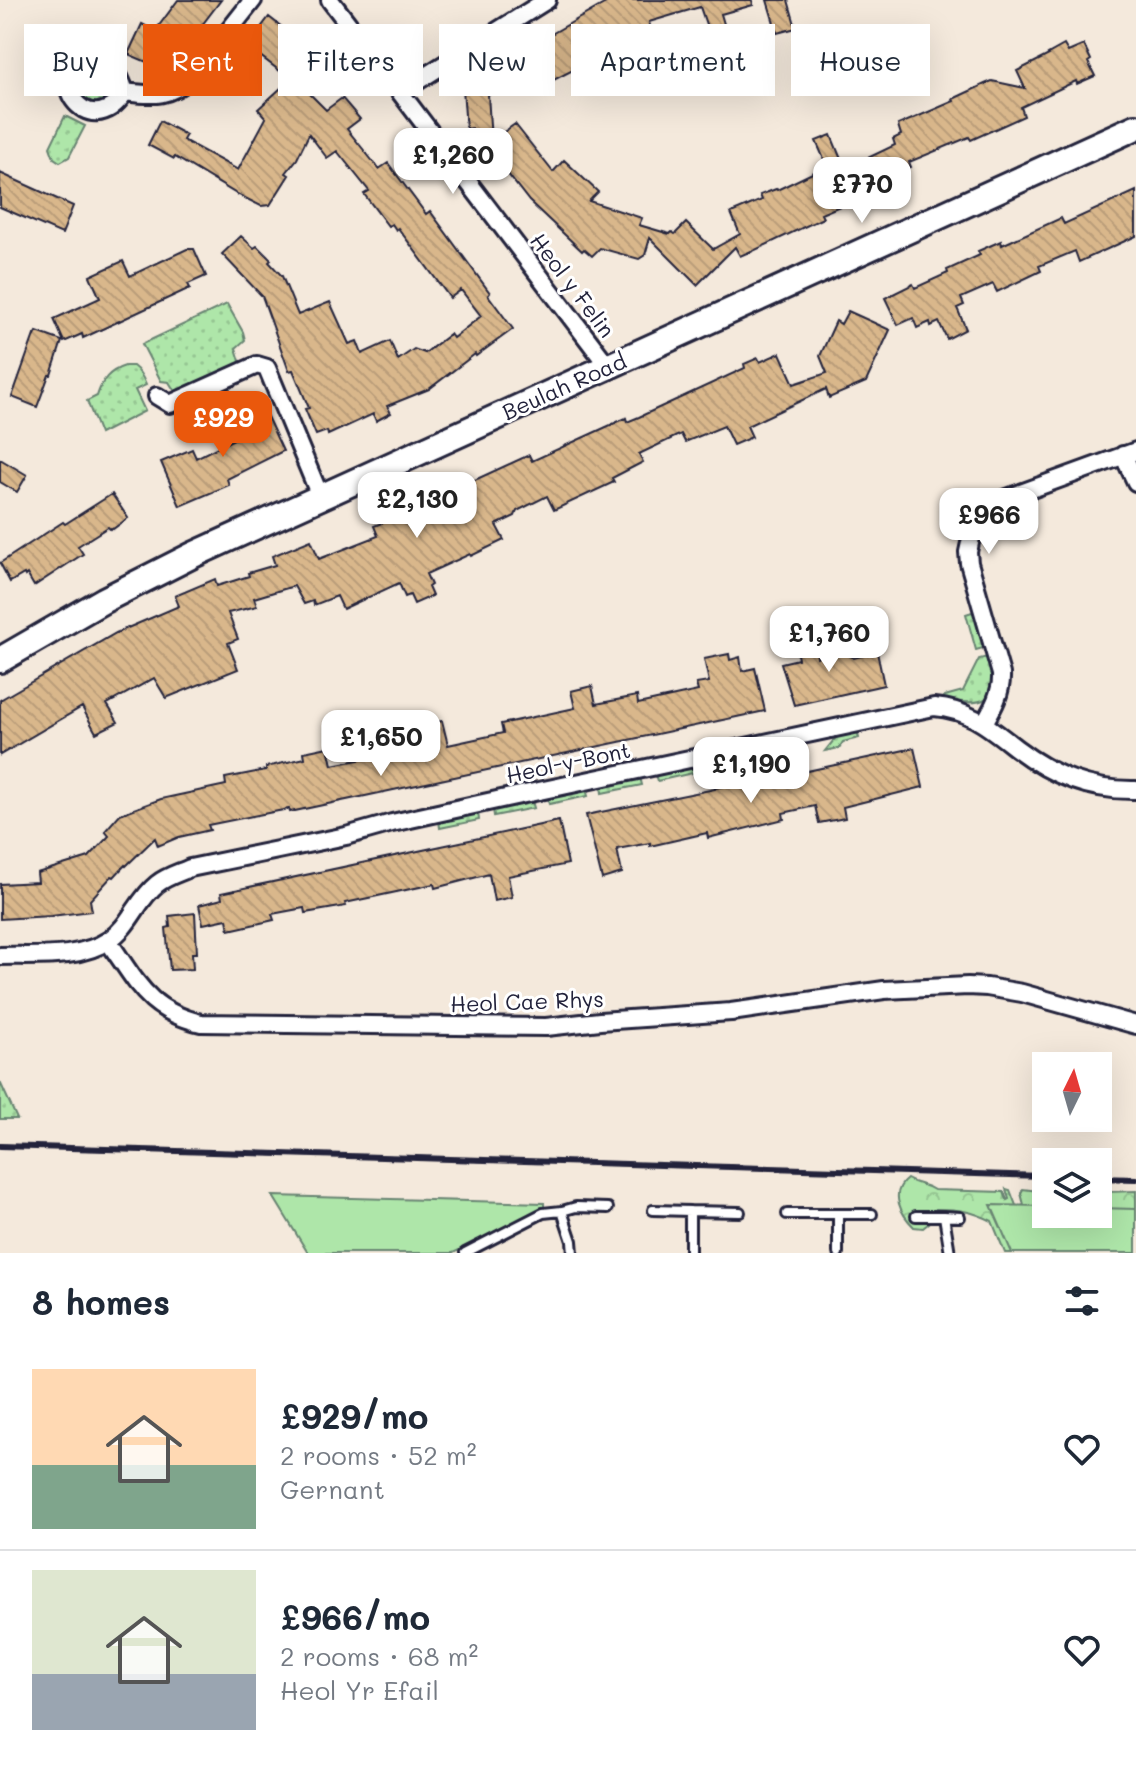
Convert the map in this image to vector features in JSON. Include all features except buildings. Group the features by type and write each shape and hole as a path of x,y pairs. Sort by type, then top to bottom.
{"street":[{"path":"127,92 153,96 182,86 253,0"},
{"name":"Heol y Felin","path":"330,0 348,24"},
{"path":"423,78 547,0"},
{"name":"Heol y Felin","path":"403,96 608,366"},
{"name":"Beulah Road","path":"0,660 146,578 320,496 1136,127"},
{"path":"157,396 170,404 257,365 267,368 320,496"},
{"path":"984,723 1001,684 1001,674 969,563 970,541 978,520 999,501 1130,453 1136,482"},
{"name":"Heol-y-Bont","path":"108,941 157,884 190,868 934,707 951,709 984,723 1031,759 1076,782 1097,788 1136,790"},
{"path":"0,956 78,952 108,941"},
{"name":"Heol Cae Rhys","path":"108,941 150,998 162,1009 201,1023 546,1027 731,1012 884,990 981,987 1022,993 1136,1025"}],"lane":[{"path":"465,1253 543,1213 576,1207 608,1208"},
{"path":"653,1210 740,1212"},
{"path":"562,1211 573,1253"},
{"path":"690,1211 690,1253"},
{"path":"787,1214 872,1214"},
{"path":"838,1214 838,1253"},
{"path":"916,1216 960,1217"},
{"path":"944,1216 950,1253"}],"green space":[{"path":"81,96 109,96 102,103 95,104"},
{"path":"65,116 85,126 69,157 60,162 54,158 50,147"},
{"path":"227,304 245,340 236,348 240,361 238,366 178,392 169,382 161,381 142,344"},
{"path":"133,366 144,379 146,385 135,390 145,411 100,434 87,401 97,396 110,373"},
{"path":"975,613 984,645 976,650 966,614"},
{"path":"988,657 992,685 986,699 968,702 942,699 963,691 979,659"},
{"path":"857,730 859,738 825,751 838,735"},
{"path":"783,746 802,756 788,759 779,754 765,758 763,751"},
{"path":"750,754 751,760 711,770 710,763"},
{"path":"695,766 697,772 657,781 655,774"},
{"path":"640,777 642,785 602,793 601,786"},
{"path":"586,789 588,796 549,804 547,798"},
{"path":"532,801 534,808 494,816 493,809"},
{"path":"478,812 479,820 440,828 439,821"},
{"path":"0,1082 17,1119 0,1119"},
{"path":"907,1179 934,1190 1004,1192 1007,1200 1006,1189 1010,1190 1017,1208 1024,1205 1023,1189 1032,1190 1032,1228 1112,1228 1112,1192 1136,1191 1136,1244 1091,1253 1005,1253 992,1221 971,1213 936,1209 935,1218 923,1228 914,1227 899,1203 902,1185"},
{"path":"273,1196 544,1203 544,1206 453,1253 308,1253"},
{"path":"991,1205 1032,1206 1032,1228 1112,1228 1112,1208 1136,1209 1136,1253 1012,1253"}],"railway":[{"path":"0,1146 1032,1176"},
{"path":"1112,1178 1136,1179"}]}
